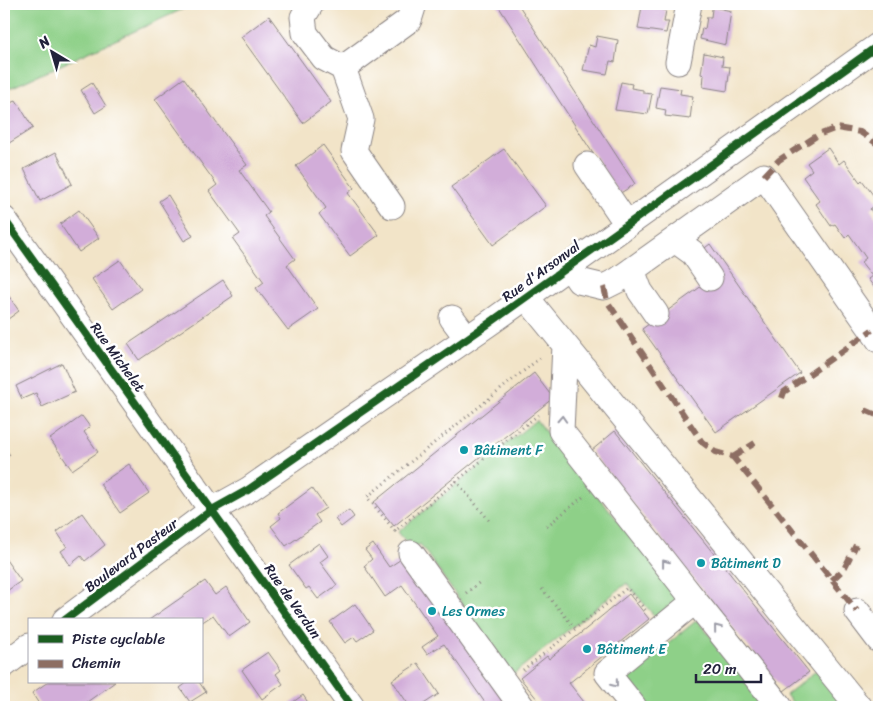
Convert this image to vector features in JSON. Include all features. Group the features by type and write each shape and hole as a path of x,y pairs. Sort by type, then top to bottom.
{"street":[{"path":"311,4 303,17 305,33 324,58 343,68 361,119 354,151 392,206"},
{"path":"343,68 409,20 414,4"},
{"path":"678,62 689,4"},
{"name":"Rue d'Arsonval","path":"212,510 248,490 467,338 879,46"},
{"path":"587,165 627,224"},
{"path":"569,266 579,281 604,287 632,270 764,176 879,340"},
{"name":"Rue Michelet","path":"6,228 133,382 212,510"},
{"path":"675,240 693,253 710,278"},
{"path":"632,270 640,291 656,314"},
{"path":"526,296 860,707"},
{"path":"452,318 467,338"},
{"path":"564,343 561,431 780,707"},
{"name":"Boulevard Pasteur","path":"68,618 212,510"},
{"name":"Rue de Verdun","path":"212,510 352,707"},
{"path":"411,553 522,707"},
{"path":"634,707 607,673 695,601"},
{"path":"857,611 879,640"},
{"path":"4,665 28,647"}],"path":[{"path":"411,553 367,496 564,343"},
{"path":"395,531 539,414 561,431"},
{"path":"456,481 489,520"},
{"path":"547,526 601,482"},
{"path":"506,684 627,588 653,619 652,637"},
{"path":"542,589 576,629"}],"green space":[{"path":"4,4 194,4 4,91"},
{"path":"536,420 681,598 655,617 627,583 512,675 420,544 412,549 398,532"},
{"path":"697,620 768,707 648,707 625,679"},
{"path":"817,670 845,707 796,707 786,695"}],"building":[{"path":"497,4 518,4 635,184 619,194"},
{"path":"645,4 664,4 663,10 666,10 664,22 669,22 666,33 638,29 642,6 645,6"},
{"path":"714,7 731,11 726,45 700,39 702,28 705,29 707,17 711,17"},
{"path":"269,16 331,102 303,123 241,37"},
{"path":"597,36 618,40 615,62 610,61 607,74 583,70 589,45 595,47"},
{"path":"704,53 723,57 722,66 730,67 727,91 703,87 704,75 701,74"},
{"path":"184,78 247,165 239,170 269,212 264,216 295,259 287,265 318,309 288,330 256,288 264,282 233,239 240,234 209,191 217,185 155,99"},
{"path":"621,82 632,84 631,88 643,90 643,93 652,94 648,114 615,110"},
{"path":"92,83 106,106 95,113 81,90"},
{"path":"660,86 681,89 680,94 693,96 690,119 665,116 666,110 656,108"},
{"path":"16,100 33,128 6,145 4,141 4,107"},
{"path":"323,145 354,188 348,193 379,235 350,256 319,214 326,208 296,166"},
{"path":"828,148 839,164 844,160 879,203 870,209 879,222 879,294 868,279 872,276 861,262 866,258 849,234 845,238 835,224 831,226 816,204 820,201 803,177 812,170 807,163"},
{"path":"504,149 546,206 493,245 451,187"},
{"path":"56,152 72,184 40,201 24,169"},
{"path":"168,195 193,236 184,241 159,201"},
{"path":"79,210 99,238 79,252 60,224"},
{"path":"710,244 800,373 716,432 642,329 717,275 701,251"},
{"path":"120,260 141,289 113,309 92,279"},
{"path":"223,280 233,296 139,360 128,344"},
{"path":"4,289 19,311 4,322"},
{"path":"62,363 75,392 42,407 36,393 22,399 16,386"},
{"name":"Bâtiment F","path":"534,373 553,398 394,526 374,502"},
{"path":"82,416 90,427 84,432 98,452 72,470 50,439"},
{"name":"Bâtiment D","path":"615,431 809,672 784,691 591,451"},
{"path":"4,447 10,455 4,460"},
{"path":"129,464 149,493 120,513 100,484"},
{"path":"312,488 326,508 315,515 320,522 286,546 271,526 281,518 278,513"},
{"path":"349,510 354,517 341,527 335,519"},
{"path":"82,513 105,545 85,561 81,556 70,565 61,551 67,547 57,532"},
{"path":"319,543 328,556 320,562 337,585 318,599 309,587 306,589 289,565"},
{"name":"Les Ormes","path":"373,544 389,567 406,556 512,707 488,707 444,644 427,654 422,647 438,636 402,585 385,597 364,566 372,559 365,550"},
{"path":"4,557 21,581 4,593"},
{"path":"205,581 215,595 226,587 250,622 229,637 213,615 202,622 202,618 152,618"},
{"name":"Bâtiment E","path":"629,594 649,619 569,683 588,707 547,707 544,703 542,705 520,678 547,656 549,659"},
{"path":"355,604 373,630 357,641 354,637 345,643 330,622"},
{"path":"268,652 281,670 276,674 283,684 262,699 242,670"},
{"path":"418,663 439,694 419,707 410,707 392,680"},
{"path":"45,684 112,684 80,707 41,707 32,693"},
{"path":"185,684 200,684 206,692 190,702 180,688"},
{"path":"303,695 311,707 286,707"}],"marked path":[{"path":"764,176 779,160 818,135 837,128 860,132 879,145"},
{"path":"604,287 607,301 702,442 715,452 733,457 857,611"},
{"path":"782,398 784,392 872,330"},
{"path":"865,410 879,416"},
{"path":"733,457 755,443"},
{"path":"832,580 844,569 856,545"}],"cycle path":[{"path":"68,618 212,510 248,490 491,322 879,45"},
{"path":"4,219 352,707"}],"place":[{"name":"Bâtiment F","path":"464,450"},
{"name":"Bâtiment D","path":"701,563"},
{"name":"Les Ormes","path":"432,611"},
{"name":"Bâtiment E","path":"587,649"}]}
